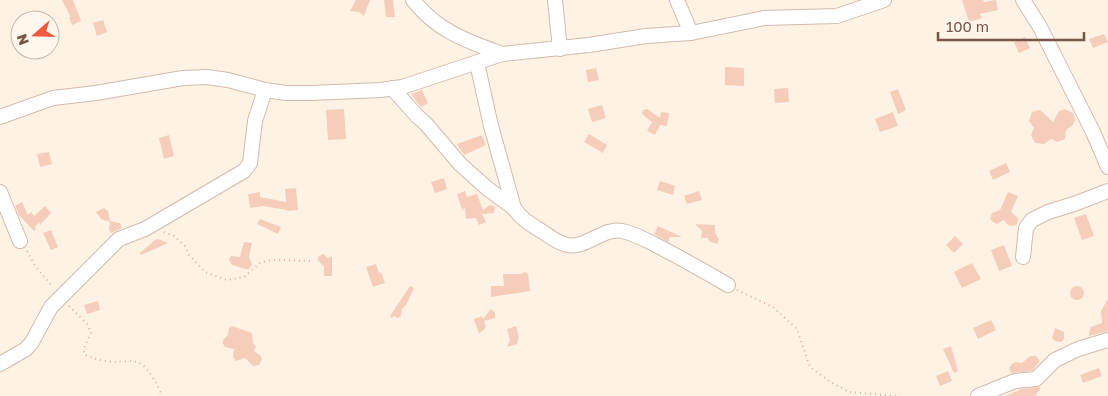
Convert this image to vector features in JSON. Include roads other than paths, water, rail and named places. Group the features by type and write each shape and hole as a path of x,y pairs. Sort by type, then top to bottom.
{"street":[{"path":"413,0 431,20 462,40 502,54"},
{"path":"555,0 560,49"},
{"path":"677,0 691,33"},
{"path":"0,117 53,98 207,76 286,93 392,88 502,54 560,49 644,36 691,33 764,18 837,16 884,0"},
{"path":"1023,0 1040,27 1093,132 1108,167"},
{"path":"477,63 493,133 514,208 528,223 560,243 572,246 613,231 631,234 728,285"},
{"path":"392,88 429,127 460,164 488,189 514,208"},
{"path":"0,364 26,349 32,342 51,307 119,239 139,232 239,175 248,166 255,122 265,90"},
{"path":"1023,257 1026,228 1032,220 1048,212 1108,191"},
{"path":"0,192 20,242"},
{"path":"978,396 1015,381 1036,379 1055,360 1108,340"}]}
